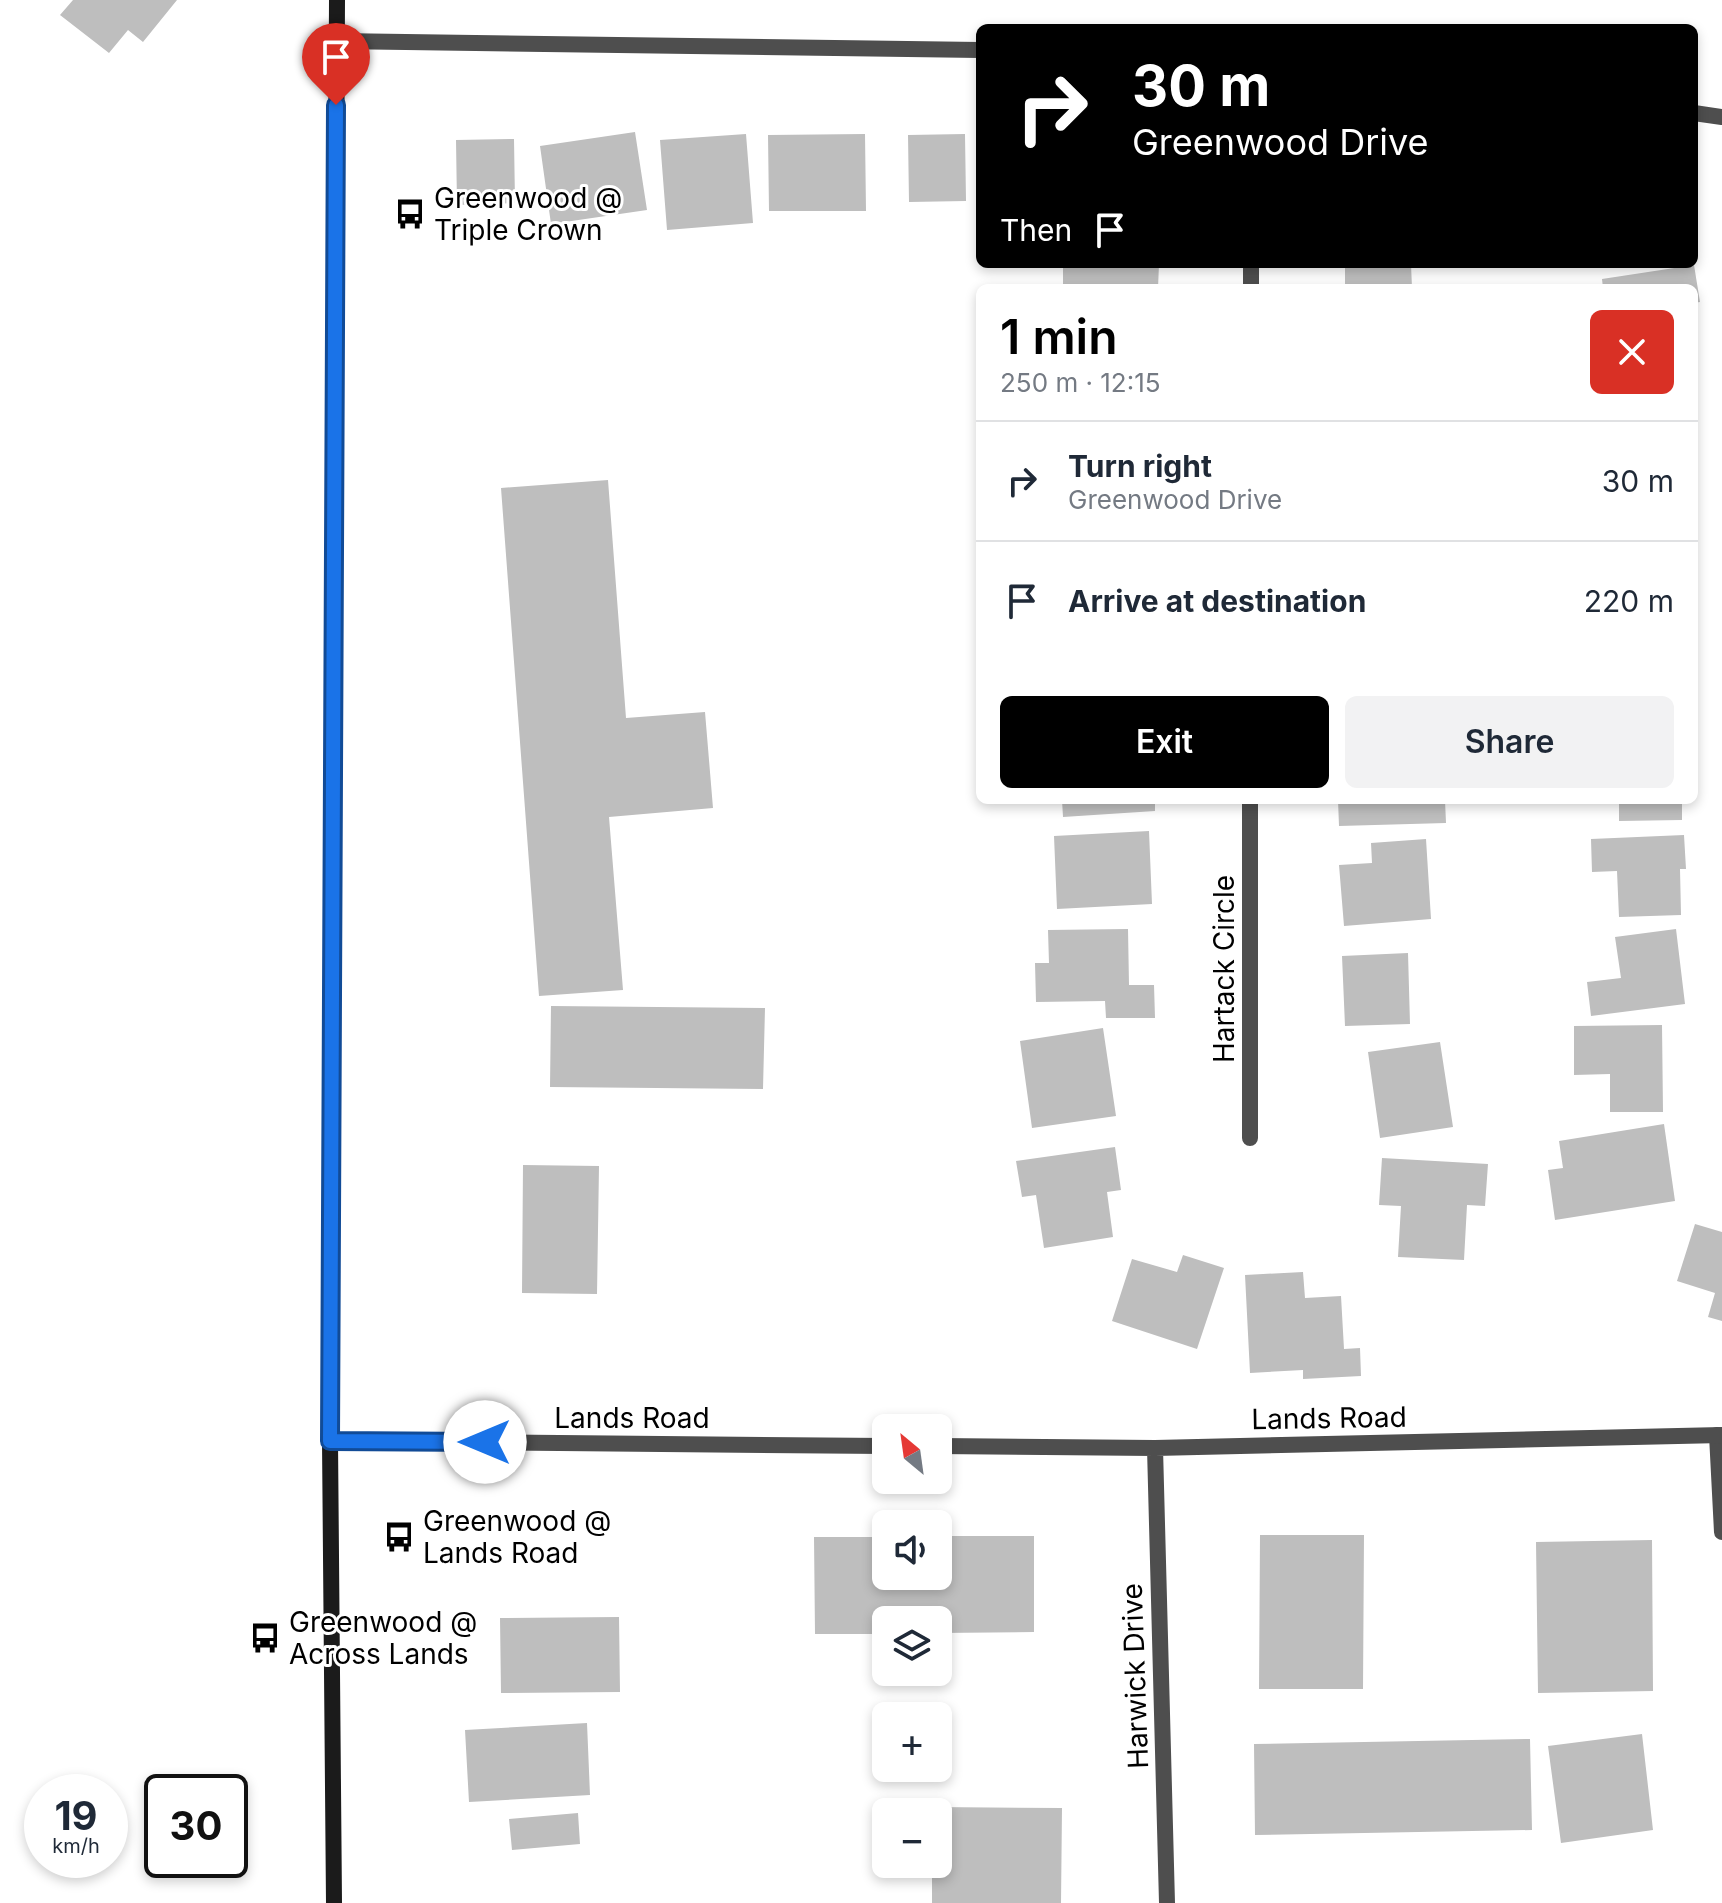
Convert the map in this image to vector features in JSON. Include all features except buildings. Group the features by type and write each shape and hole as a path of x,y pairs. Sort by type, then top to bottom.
{"main road":[{"path":"334,1903 330,1441 337,0"}],"street":[{"path":"336,41 976,50"},
{"path":"1698,114 1722,117"},
{"name":"Hartack Circle","path":"1250,804 1250,1138"},
{"path":"1719,1435 1722,1532"},
{"name":"Lands Road","path":"952,1446 1155,1448 1719,1435"},
{"name":"Lands Road","path":"330,1441 872,1446"},
{"name":"Harwick Drive","path":"1155,1448 1167,1903"}],"place":[{"name":"Greenwood @ Triple Crown","path":"410,214"},
{"name":"Greenwood @ Lands Road","path":"399,1537"},
{"name":"Greenwood @ Across Lands","path":"265,1638"}],"route":[{"path":"336,105 330,1441 485,1442"}]}
